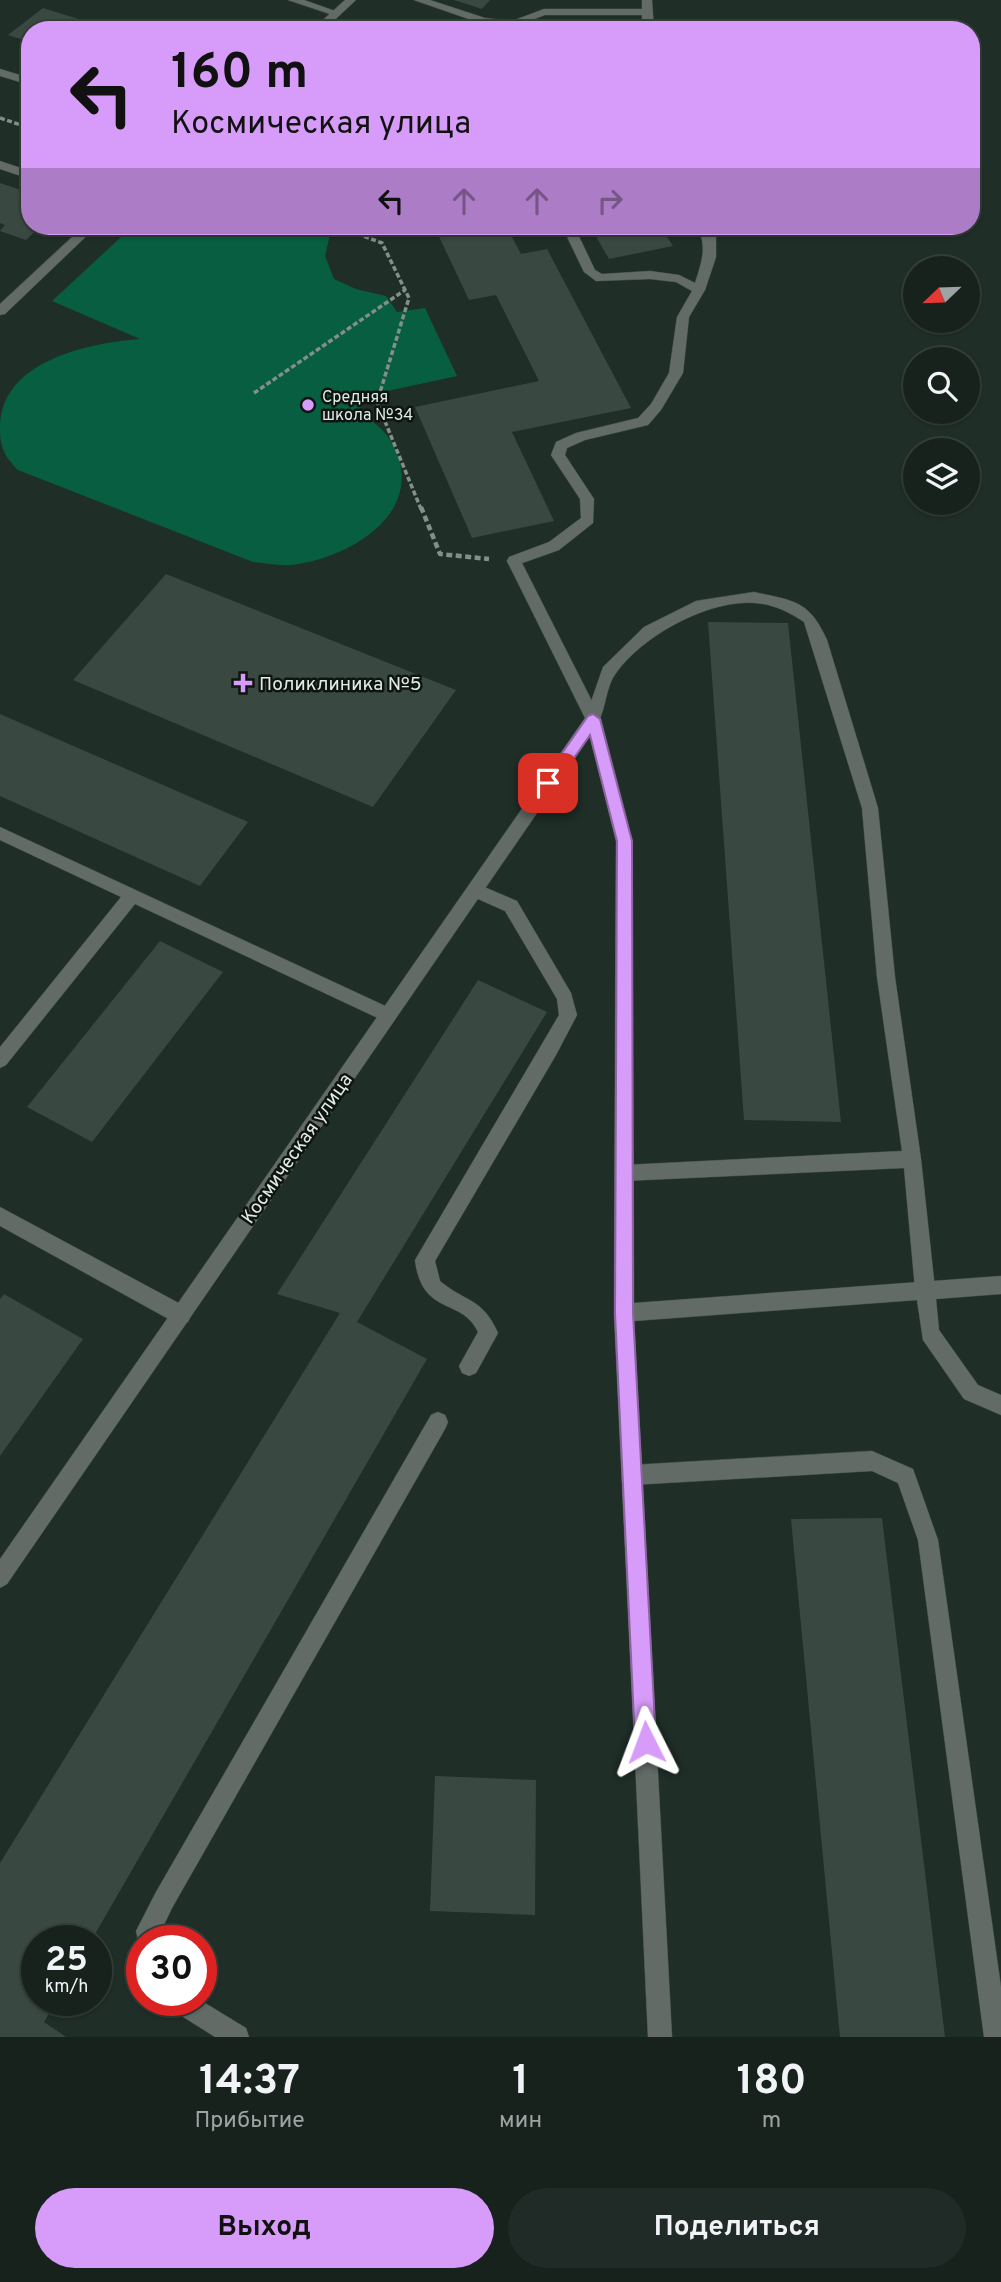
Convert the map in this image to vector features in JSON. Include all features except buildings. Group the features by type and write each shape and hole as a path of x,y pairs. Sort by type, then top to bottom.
{"street":[{"path":"293,0 335,13"},
{"path":"327,21 351,0"},
{"path":"419,0 484,21"},
{"path":"521,21 544,12 648,6"},
{"path":"0,72 21,79"},
{"path":"0,165 21,172"},
{"path":"0,311 81,235"},
{"path":"572,235 590,272 600,278 650,275 679,279 699,290"},
{"path":"660,2037 624,1313 624,841 593,719 514,561 538,555 565,542 588,519 587,499 558,455 561,445 582,436 643,422 656,407 676,373 683,317 699,290 710,257 709,235"},
{"path":"593,719 608,671 649,631 701,605 754,597 791,606 810,619 819,640 870,808 886,978 912,1158 930,1333 971,1392 1001,1405"},
{"name":"Космическая улица","path":"0,1577 593,719"},
{"path":"0,833 388,1015"},
{"path":"469,1366 488,1333 485,1323 473,1311 438,1293 429,1285 425,1275 425,1260 568,1015 565,998 511,906 475,890"},
{"path":"0,1060 132,895"},
{"path":"624,1173 912,1158"},
{"path":"0,1216 181,1315"},
{"path":"624,1313 1001,1285"},
{"path":"151,1925 438,1422"},
{"path":"632,1475 872,1461 906,1476 928,1540 996,2037"},
{"path":"203,2016 237,2037"}],"path":[{"path":"0,118 21,125"},
{"path":"360,235 382,243 409,298 377,402 440,554 514,561"},
{"path":"254,393 405,290"}],"green space":[{"path":"123,235 330,235 325,256 334,279 356,289 386,296 397,312 425,308 457,376 374,394 356,412 384,432 394,446 400,463 401,484 396,503 385,520 370,534 351,546 311,562 286,565 253,562 18,470 9,460 0,435 4,405 15,386 31,371 73,351 140,339 52,301"}],"place":[{"name":"Средняя школа №34","path":"308,405"},
{"name":"Поликлиника №5","path":"243,683"}],"route":[{"path":"548,783 593,719 624,841 624,1313 646,1742"}]}
